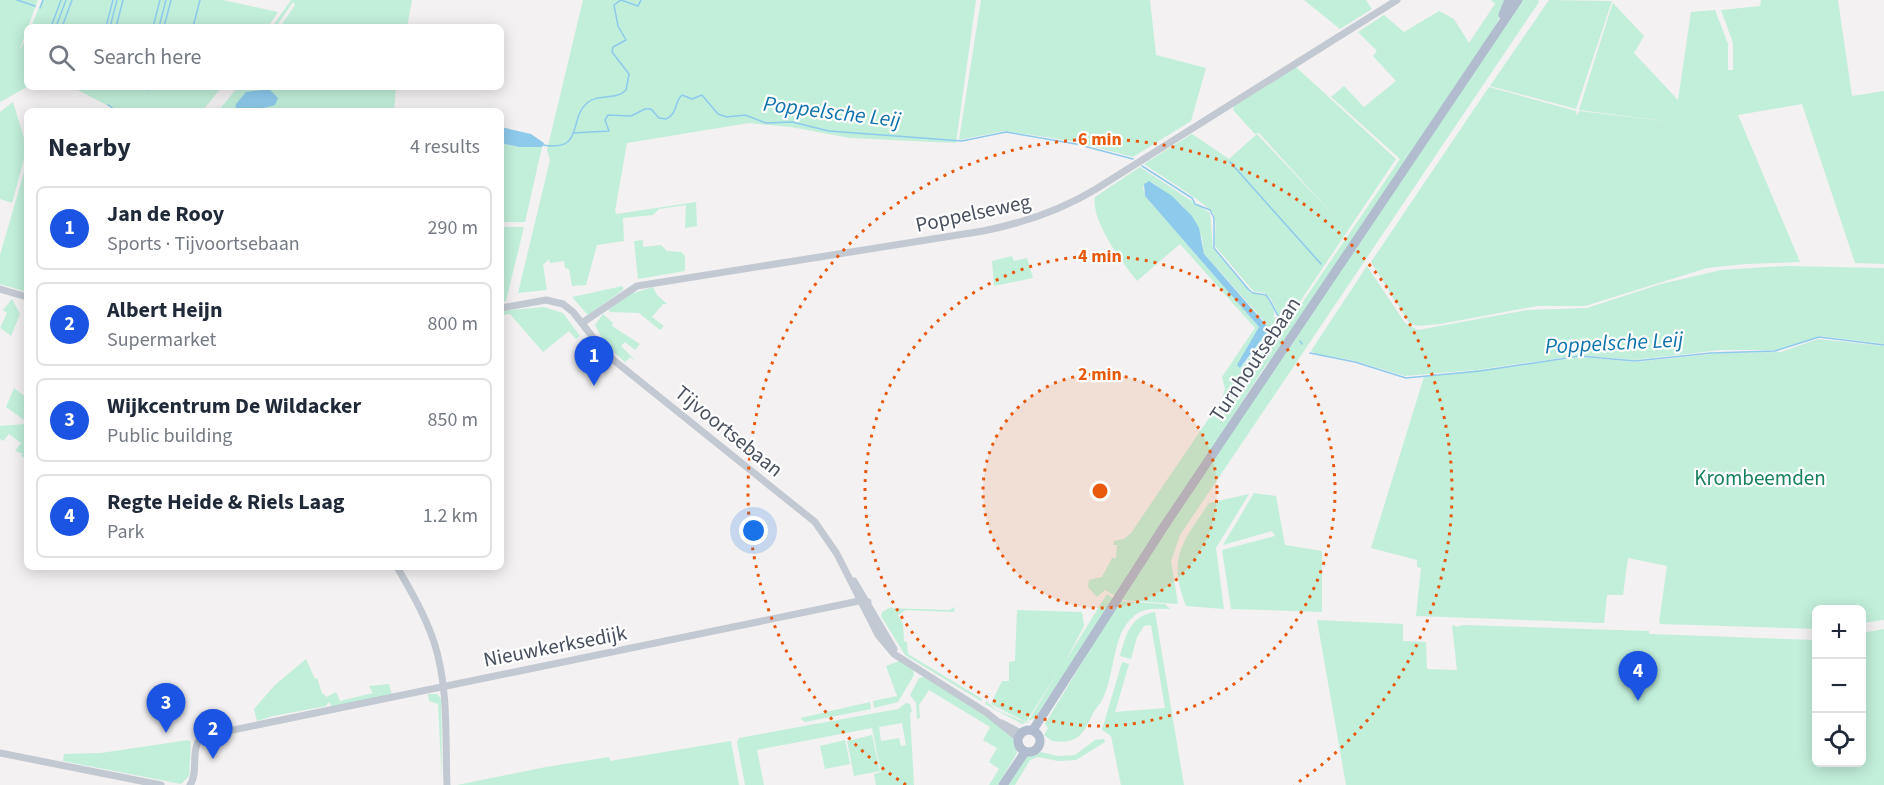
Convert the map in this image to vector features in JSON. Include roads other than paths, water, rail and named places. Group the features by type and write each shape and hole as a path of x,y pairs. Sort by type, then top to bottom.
{"main road":[{"name":"Turnhoutsebaan","path":"1491,39 1509,0"},
{"name":"Turnhoutsebaan","path":"1035,732 1157,537 1518,0"},
{"path":"1003,785 1023,750 1020,735 1035,732 1040,740 1038,748 1033,752 1023,750"}],"street":[{"name":"Poppelseweg","path":"582,323 637,286 1012,225 1064,207 1397,0"},
{"path":"0,289 24,296"},
{"name":"Tijvoortsebaan","path":"504,307 546,300 557,301 569,308 606,354 815,522 829,540 899,657 1020,735"},
{"path":"399,570 430,629 443,687 447,785"},
{"name":"Nieuwkerksedijk","path":"190,785 194,780 196,749 199,740 443,687 865,602"},
{"path":"0,753 161,785"}],"water":[{"path":"270,90 278,98 275,105 264,108 235,108 246,92"},
{"path":"504,128 531,134 544,143 542,147 519,147 504,144"},
{"path":"1149,181 1172,196 1192,216 1199,228 1204,254 1268,327 1267,332 1240,368 1237,365 1259,327 1145,196 1144,184"}],"waterway":[{"path":"17,0 35,6"},
{"path":"40,8 43,0"},
{"path":"52,24 61,0"},
{"path":"57,24 66,0"},
{"path":"63,24 72,0"},
{"path":"107,24 113,0"},
{"path":"111,24 117,0"},
{"path":"117,24 123,0"},
{"path":"154,24 160,0"},
{"path":"160,24 166,0"},
{"path":"165,24 171,0"},
{"path":"194,24 200,0"},
{"path":"543,145 565,144 574,133 581,110 587,103 596,98 617,95 626,90 629,74 612,52 613,47 626,40 618,26 614,5 621,0 638,6 641,0"},
{"name":"Poppelsche Leij","path":"573,133 609,131 605,120 608,115 631,116 645,109 651,109 659,118 666,119 670,117 682,95 692,99 702,95 718,114 727,117 745,115 766,123 792,122 829,131 962,141 1006,132 1076,144 1133,159"},
{"path":"108,105 112,108"},
{"path":"1230,162 1321,264"},
{"name":"Poppelsche Leij","path":"1142,166 1192,198 1195,204 1210,210 1214,218 1214,248 1249,290 1266,295 1286,326"},
{"name":"Poppelsche Leij","path":"1310,353 1355,362 1406,378 1480,371 1580,356 1635,361 1711,353 1775,351 1819,337 1884,345"}],"place":[{"name":"Jan de Rooy","path":"594,386"},
{"name":"Regte Heide & Riels Laag","path":"1638,701"},
{"name":"Wijkcentrum De Wildacker","path":"166,733"},
{"name":"Albert Heijn","path":"213,759"}],"park label":[{"name":"Krombeemden","path":"1760,478"}]}
